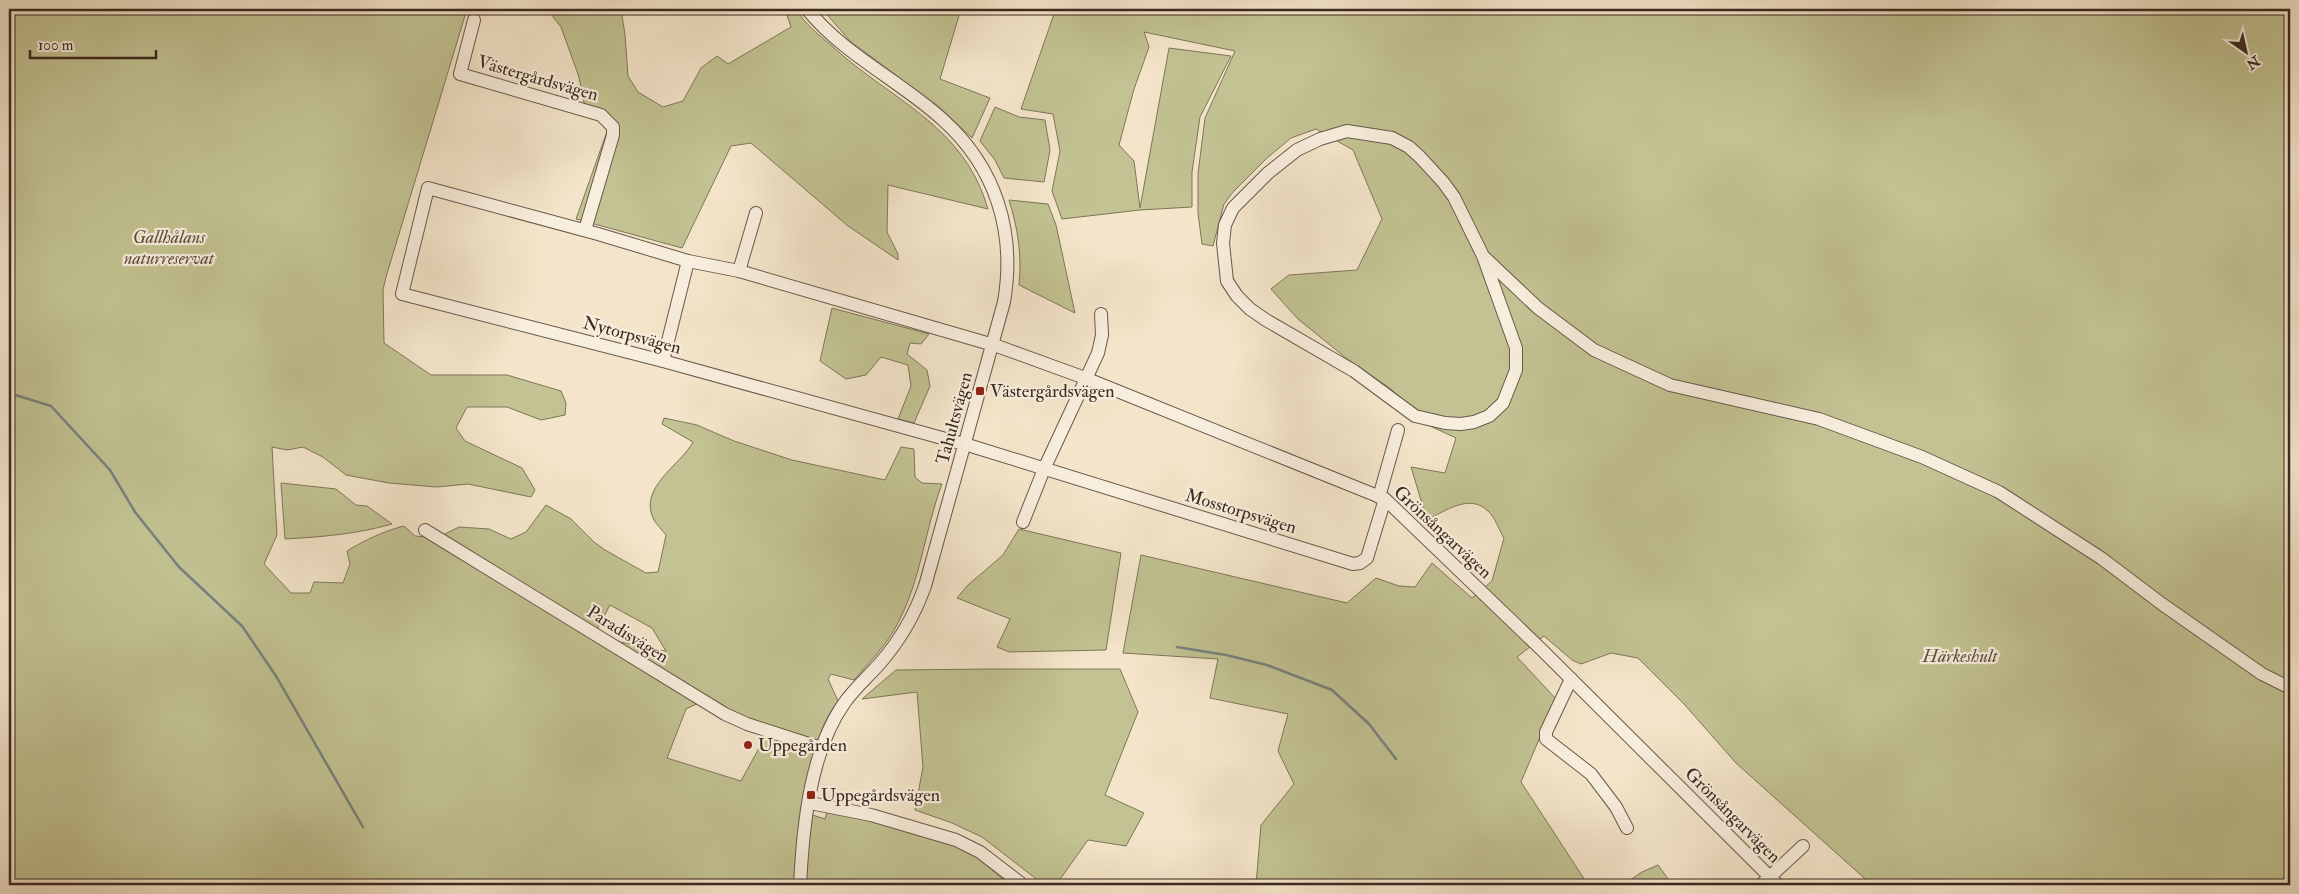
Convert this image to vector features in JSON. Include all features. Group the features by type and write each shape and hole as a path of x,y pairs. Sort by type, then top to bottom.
{"street":[{"name":"Tahultsvägen","path":"800,885 810,802 821,748 846,701 895,645 916,610 925,586 962,444 992,345 1007,282 1007,245 1000,208 982,168 967,147 942,119 849,50 821,26 807,9"},
{"name":"Västergårdsvägen","path":"474,20 460,74 602,114 613,127 613,135 585,230"},
{"path":"1483,256 1516,348 1516,370 1503,403 1489,416 1474,422 1461,424 1445,423 1415,416 1354,371 1266,320 1250,308 1237,296 1227,281 1223,243 1225,225 1233,208 1268,173 1297,150 1320,139 1347,131 1392,138 1420,157 1454,197 1483,256 1538,308 1594,350 1670,385 1819,419 1922,457 1999,492 2101,558 2162,604 2262,674 2290,688"},
{"name":"Nytorpsvägen","path":"585,230 428,188 402,294 664,361 962,444"},
{"path":"738,271 756,212"},
{"path":"585,230 688,261 738,271 992,345"},
{"path":"664,361 688,261"},
{"path":"1023,522 1044,469 1098,353 1102,335 1101,314"},
{"name":"Grönsångarvägen","path":"992,345 1085,378 1382,498 1508,616 1770,882"},
{"path":"1382,498 1398,430"},
{"name":"Mosstorpsvägen","path":"962,444 1352,564 1360,563 1367,558 1372,548 1382,498"},
{"name":"Paradisvägen","path":"425,530 725,714 747,724 821,748"},
{"path":"1570,679 1546,732 1546,739 1591,774 1616,807 1627,828"},
{"path":"810,802 871,815 956,840 980,852 1023,885"},
{"path":"1770,882 1804,846"}],"green space":[{"name":"Gallhålans naturreservat","path":"9,9 467,9 386,277 383,290 384,343 431,375 507,375 561,391 566,403 565,415 541,420 507,407 467,407 456,428 465,441 522,468 535,490 531,497 468,484 437,487 389,483 346,475 323,457 303,447 287,450 272,447 277,535 264,564 291,593 310,593 314,582 343,583 350,564 347,551 389,530 404,526 415,536 437,538 459,527 489,529 511,539 526,532 546,505 571,519 605,550 646,573 658,572 666,535 654,520 650,508 651,498 656,487 693,442 662,424 664,418 697,425 734,441 792,460 885,480 901,447 914,449 915,477 922,483 942,484 918,572 906,606 894,630 878,653 854,680 831,674 828,679 838,701 818,740 800,811 825,819 828,809 873,820 920,836 935,836 969,851 1010,885 9,885","holes":["610,605 652,628 666,651 645,649 636,644 592,639","703,701 770,728 741,781 667,758 686,709"]},
{"path":"547,9 621,9 628,76 638,92 663,107 683,101 701,68 717,56 728,64 791,27 785,9 796,9 808,24 828,43 924,117 944,135 962,156 977,180 988,209 888,185 887,232 898,254 898,260 848,226 751,143 731,146 682,248 576,219 610,123 586,113 579,77 561,27"},
{"path":"822,9 961,9 940,79 990,98 972,138 938,106 851,42"},
{"name":"Härkeshult","path":"1030,9 2290,9 2290,885 1872,885 1736,763 1684,704 1638,658 1611,653 1581,664 1572,660 1544,636 1517,657 1556,699 1521,782 1588,885 1256,885 1261,825 1294,784 1278,751 1288,714 1210,698 1218,659 1123,653 1141,555 1347,603 1376,578 1399,586 1415,587 1432,563 1472,598 1492,581 1504,538 1488,511 1481,506 1473,504 1449,508 1427,520 1411,467 1445,473 1456,438 1430,426 1391,389 1346,358 1298,319 1271,289 1289,275 1357,270 1382,219 1353,150 1316,129 1291,138 1267,158 1233,192 1224,204 1213,246 1202,244 1198,213 1198,174 1205,118 1235,51 1144,32 1149,47 1134,89 1119,145 1134,161 1140,208 1169,48 1231,56 1200,117 1192,172 1192,207 1140,210 1062,219 1052,191 1060,151 1053,114 1021,109 1054,14"},
{"path":"995,107 1019,117 1045,120 1050,150 1044,182 1004,178 995,160 980,141"},
{"path":"1009,200 1048,204 1056,225 1075,313 1019,285 1020,263 1018,242"},
{"path":"832,308 929,334 921,344 910,343 907,354 927,370 930,386 914,423 898,419 911,386 908,365 881,357 866,375 846,379 820,361"},
{"path":"281,483 336,489 356,505 367,506 392,524 339,534 285,539"},
{"path":"1019,529 1121,553 1106,650 1009,652 997,647 1010,619 957,598 968,585 1003,555"},
{"path":"1120,669 1138,712 1105,795 1144,813 1126,846 1088,840 1056,885 1044,885 982,837 952,823 915,810 923,767 917,692 862,699 896,670"},
{"path":"1658,865 1671,883 1669,885 1623,885 1642,872"}],"waterway":[{"path":"9,393 51,406 110,470 135,512 179,567 242,626 276,676 363,827"},
{"path":"1177,647 1226,655 1267,665 1332,690 1369,724 1396,759"}],"place":[{"name":"Västergårdsvägen","path":"980,391"},
{"name":"Uppegården","path":"748,745"},
{"name":"Uppegårdsvägen","path":"811,795"}]}
